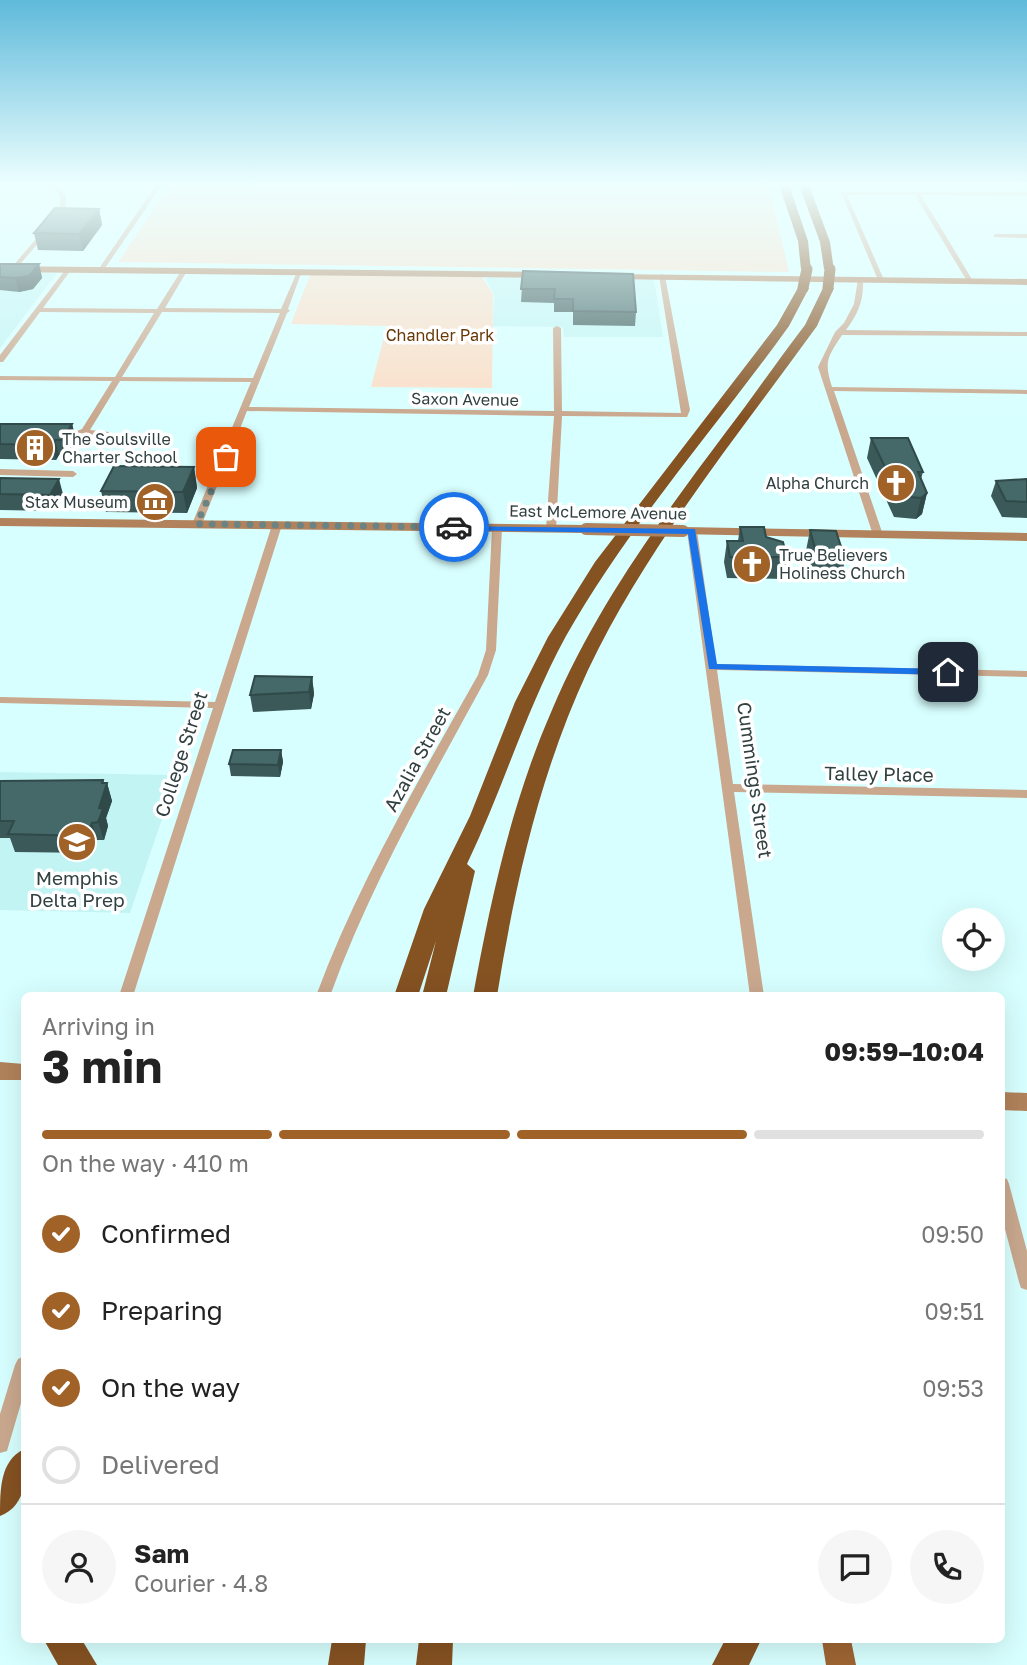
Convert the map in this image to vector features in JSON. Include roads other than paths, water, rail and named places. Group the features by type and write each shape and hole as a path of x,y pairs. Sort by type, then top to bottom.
{"highway":[{"path":"407,992 435,909 476,825 524,702 566,621 601,565 783,326 803,288 806,263"},
{"path":"486,992 497,924 520,827 552,733 582,663 617,598 811,326 828,288 829,263"},
{"path":"435,992 476,825"},
{"path":"0,1500 21,1469"},
{"path":"63,1643 79,1665"},
{"path":"346,1665 349,1643"},
{"path":"434,1665 436,1643"},
{"path":"730,1665 742,1643"}],"main road":[{"path":"837,1643 841,1665"}],"street":[{"path":"13,269 18,263"},
{"path":"101,270 106,263"},
{"path":"873,263 881,280"},
{"path":"959,263 970,281"},
{"path":"0,269 555,275"},
{"path":"0,360 68,270"},
{"path":"85,431 184,271"},
{"path":"197,524 300,272"},
{"path":"595,275 1027,282"},
{"name":"Saxon Avenue","path":"246,409 684,415 662,276"},
{"path":"860,280 863,294 860,305 839,332 822,367 878,535"},
{"path":"38,310 286,311"},
{"path":"551,528 558,414 557,328"},
{"path":"839,332 1027,334"},
{"path":"0,378 257,380"},
{"path":"829,389 1027,392"},
{"path":"73,431 106,434"},
{"path":"0,472 73,474"},
{"name":"East McLemore Avenue","path":"0,522 1027,537"},
{"name":"College Street","path":"127,992 277,525"},
{"name":"Azalia Street","path":"324,992 338,951 389,846 483,675 491,650 496,528"},
{"name":"Cummings Street","path":"687,531 713,667 756,992"},
{"path":"713,667 1027,674"},
{"path":"0,700 219,705"},
{"name":"Talley Place","path":"730,788 1027,794"},
{"path":"0,1071 21,1072"},
{"path":"1005,1101 1027,1102"},
{"path":"1005,1199 1027,1282"},
{"path":"0,1444 21,1375"}],"place":[{"name":"The Soulsville Charter School","path":"35,448"},
{"name":"Alpha Church","path":"896,483"},
{"name":"Stax Museum","path":"155,502"},
{"name":"True Believers Holiness Church","path":"752,564"},
{"name":"Memphis Delta Prep","path":"77,842"}],"park label":[{"name":"Chandler Park","path":"440,335"}]}
